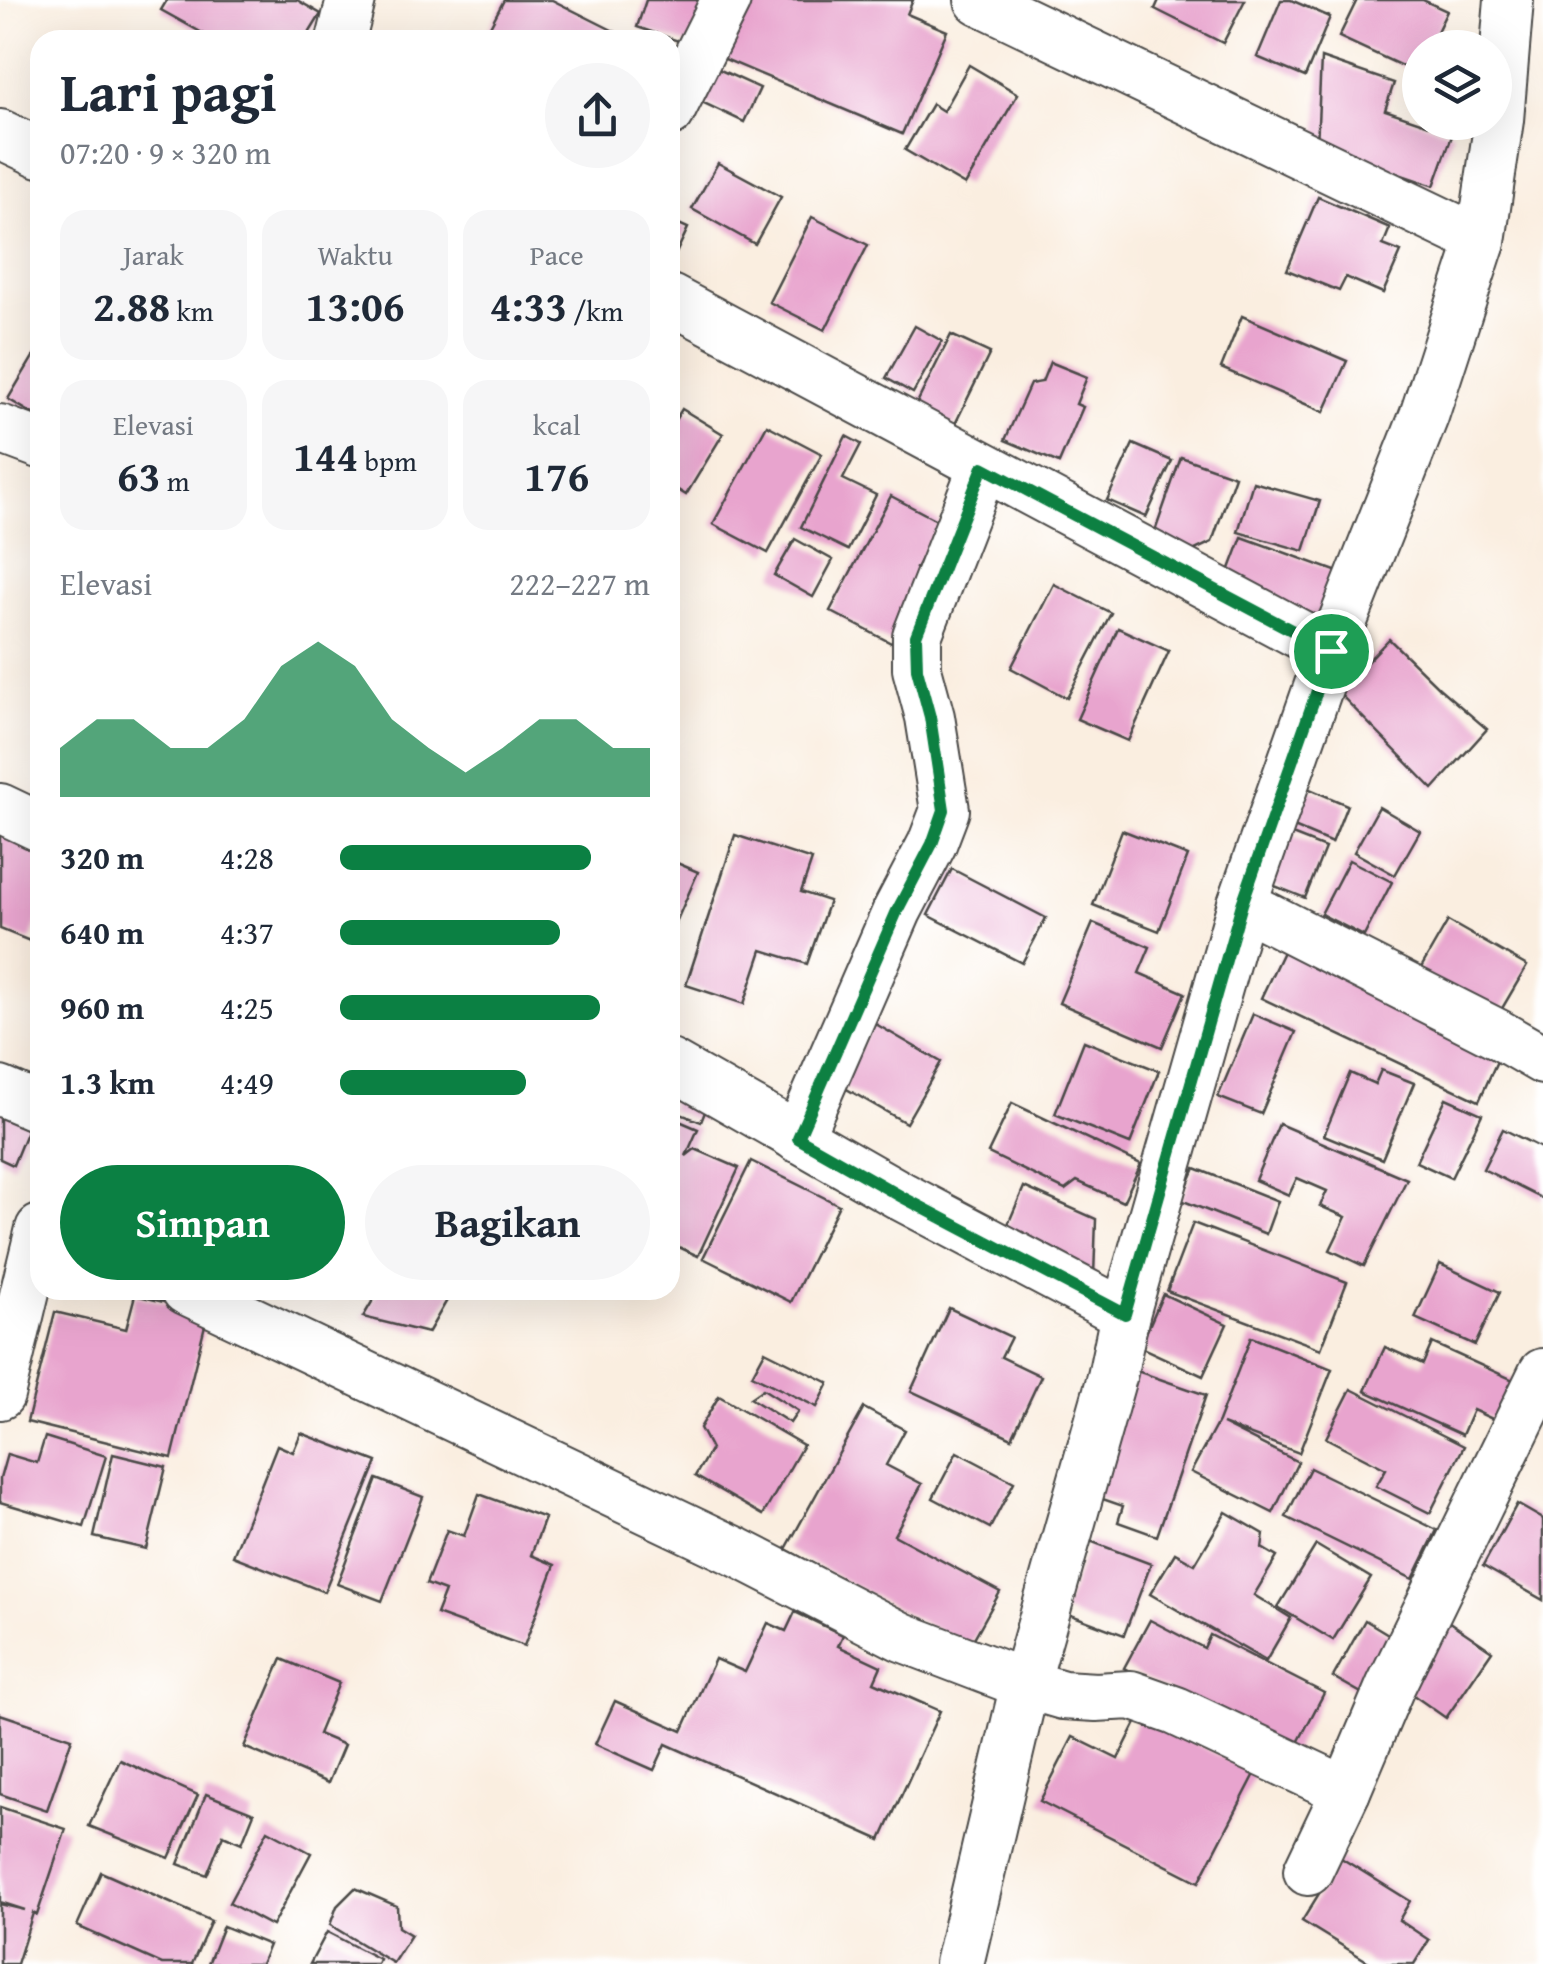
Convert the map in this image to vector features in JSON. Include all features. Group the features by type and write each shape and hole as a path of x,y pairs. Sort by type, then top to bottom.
{"street":[{"path":"344,30 351,0"},
{"path":"680,92 726,0"},
{"path":"979,0 1481,241"},
{"path":"959,1964 1025,1684 1242,904 1331,651 1424,416 1481,241 1509,0"},
{"path":"0,134 30,149"},
{"path":"680,304 1331,651"},
{"path":"0,429 30,440"},
{"path":"798,1138 944,810 933,736 917,669 916,636 983,467"},
{"path":"0,808 30,822"},
{"path":"1242,904 1543,1060"},
{"path":"680,1070 902,1197 1125,1314"},
{"path":"0,1090 30,1104"},
{"path":"0,1395 30,1270"},
{"path":"207,1300 737,1552 902,1637 1064,1696 1131,1696 1176,1711 1346,1791"},
{"path":"1308,1871 1390,1688 1543,1373"}],"building":[{"path":"167,0 297,0 321,14 311,30 197,30 161,10"},
{"path":"504,0 552,0 612,30 488,30"},
{"path":"646,0 708,0 693,46 680,42 680,30 637,27"},
{"path":"752,0 913,0 907,14 947,31 902,134 713,54 729,16 745,15"},
{"path":"1159,0 1245,0 1223,43 1155,9"},
{"path":"1281,0 1291,0 1330,17 1305,77 1257,57"},
{"path":"1357,0 1423,0 1447,11 1438,30 1402,30 1402,66 1339,37"},
{"path":"1321,58 1394,83 1385,110 1402,116 1402,140 1450,140 1434,186 1317,146"},
{"path":"707,64 760,88 744,122 691,97"},
{"path":"969,65 1018,94 965,185 905,150 932,104 943,111"},
{"path":"718,163 781,197 755,244 692,209"},
{"path":"1318,197 1390,228 1383,245 1401,252 1383,293 1346,277 1339,291 1287,270"},
{"path":"812,217 868,245 825,330 769,302"},
{"path":"680,224 688,228 680,245"},
{"path":"1242,316 1347,361 1324,412 1221,368"},
{"path":"915,326 942,341 913,393 886,378"},
{"path":"951,335 990,353 954,426 915,407"},
{"path":"30,362 30,412 8,399"},
{"path":"1050,362 1087,377 1076,404 1083,407 1059,463 1005,440 1030,384 1042,382"},
{"path":"682,409 723,434 686,495 680,491"},
{"path":"767,425 822,454 768,553 713,524"},
{"path":"846,436 861,444 843,479 876,495 848,550 801,527"},
{"path":"1133,444 1172,461 1146,517 1107,500"},
{"path":"1181,457 1235,476 1212,542 1193,551 1153,537"},
{"path":"1253,482 1320,501 1304,551 1238,532"},
{"path":"891,496 940,522 916,568 936,578 899,647 830,611"},
{"path":"1242,537 1349,576 1329,628 1222,590"},
{"path":"795,539 833,560 813,597 774,575"},
{"path":"1054,584 1111,613 1067,698 1011,668"},
{"path":"1118,628 1169,651 1128,741 1077,719"},
{"path":"1389,639 1487,729 1433,789 1338,692"},
{"path":"1298,784 1347,805 1332,843 1282,822"},
{"path":"1379,807 1420,831 1395,875 1354,852"},
{"path":"0,825 30,836 30,941 0,929"},
{"path":"1122,830 1188,856 1159,931 1093,905"},
{"path":"1282,831 1325,848 1305,898 1262,881"},
{"path":"735,835 812,860 801,892 829,901 807,964 762,950 744,1004 686,985"},
{"path":"1349,860 1392,882 1364,936 1321,914"},
{"path":"680,864 698,872 680,913"},
{"path":"952,869 1046,918 1022,963 928,915"},
{"path":"1448,921 1527,966 1497,1017 1418,973"},
{"path":"1093,923 1150,947 1139,973 1185,993 1162,1047 1059,1003"},
{"path":"1289,939 1506,1041 1479,1101 1261,998"},
{"path":"1253,1014 1296,1032 1261,1114 1218,1097"},
{"path":"874,1023 941,1062 906,1123 838,1084"},
{"path":"1084,1041 1159,1071 1130,1144 1055,1114"},
{"path":"1381,1070 1414,1083 1382,1159 1324,1135 1350,1073 1375,1084"},
{"path":"680,1096 707,1107 701,1122 680,1114"},
{"path":"1446,1098 1482,1114 1451,1178 1416,1162"},
{"path":"1012,1103 1141,1164 1123,1202 1077,1181 1065,1190 988,1153"},
{"path":"0,1104 30,1117 30,1123 13,1165 0,1159"},
{"path":"680,1121 698,1129 686,1156 695,1149 739,1168 698,1256 680,1248"},
{"path":"1279,1124 1407,1179 1364,1266 1330,1250 1346,1217 1320,1206 1327,1191 1297,1178 1289,1195 1255,1180"},
{"path":"1503,1129 1543,1149 1543,1199 1483,1169"},
{"path":"751,1161 839,1205 791,1302 703,1258"},
{"path":"1195,1168 1278,1201 1266,1234 1181,1200"},
{"path":"1024,1187 1096,1219 1094,1276 1003,1236"},
{"path":"1193,1223 1347,1282 1321,1349 1167,1291"},
{"path":"1440,1264 1500,1292 1475,1345 1415,1318"},
{"path":"1163,1294 1227,1324 1203,1376 1140,1347"},
{"path":"134,1300 155,1300 208,1313 172,1458 27,1422 55,1312 126,1329"},
{"path":"373,1300 447,1300 428,1333 363,1317"},
{"path":"949,1308 1011,1337 1001,1357 1041,1376 1012,1438 911,1391"},
{"path":"1251,1337 1332,1369 1299,1453 1222,1424 1298,1462 1273,1513 1191,1472 1218,1422"},
{"path":"1432,1343 1520,1383 1501,1423 1473,1410 1462,1435 1365,1391 1385,1347 1423,1364"},
{"path":"765,1351 829,1383 817,1407 752,1375"},
{"path":"1134,1370 1206,1395 1157,1536 1118,1522 1123,1506 1091,1495"},
{"path":"763,1389 798,1411 790,1423 750,1398"},
{"path":"1351,1389 1464,1446 1430,1513 1376,1486 1386,1469 1326,1438"},
{"path":"719,1396 803,1445 763,1515 695,1476 711,1449 700,1428"},
{"path":"864,1408 905,1430 886,1465 922,1484 894,1535 1000,1592 969,1647 786,1549"},
{"path":"301,1433 377,1462 324,1592 233,1556 277,1445 293,1452"},
{"path":"45,1437 106,1456 84,1527 0,1502 0,1479 7,1454 37,1463"},
{"path":"957,1452 1014,1482 990,1528 933,1498"},
{"path":"113,1454 166,1467 146,1549 94,1537"},
{"path":"1310,1468 1437,1530 1413,1579 1286,1517"},
{"path":"377,1479 423,1497 382,1601 337,1584"},
{"path":"479,1494 545,1518 531,1555 555,1565 524,1646 436,1614 445,1591 426,1584 447,1530 464,1536"},
{"path":"1517,1504 1543,1519 1543,1600 1483,1566"},
{"path":"1226,1512 1264,1534 1262,1548 1277,1557 1254,1595 1291,1618 1266,1661 1150,1594 1175,1553 1195,1564"},
{"path":"1090,1541 1151,1564 1124,1635 1063,1612"},
{"path":"1316,1545 1371,1578 1333,1640 1278,1607"},
{"path":"795,1612 843,1635 838,1646 881,1666 874,1682 940,1711 881,1840 666,1744 654,1770 595,1744 615,1701 682,1731 715,1659 745,1672 768,1623 786,1631"},
{"path":"1442,1617 1492,1651 1446,1718 1396,1683"},
{"path":"1150,1620 1204,1648 1210,1635 1324,1693 1292,1754 1124,1668"},
{"path":"1365,1620 1403,1643 1372,1699 1333,1677"},
{"path":"282,1659 339,1683 318,1734 344,1745 328,1783 244,1747"},
{"path":"0,1714 72,1738 47,1810 0,1794"},
{"path":"1140,1715 1255,1774 1199,1882 1040,1801 1073,1737 1118,1759"},
{"path":"120,1760 198,1795 169,1858 89,1826"},
{"path":"206,1794 254,1813 242,1843 223,1835 207,1875 178,1864"},
{"path":"0,1807 66,1829 17,1964 0,1964 0,1904 25,1910 0,1902"},
{"path":"268,1830 311,1853 272,1926 229,1903"},
{"path":"1341,1858 1410,1901 1399,1920 1429,1940 1414,1964 1372,1964 1302,1921"},
{"path":"101,1872 211,1921 192,1964 162,1964 77,1926"},
{"path":"355,1888 397,1906 398,1927 411,1935 393,1963 330,1925 337,1906"},
{"path":"223,1926 269,1945 261,1964 208,1964"},
{"path":"327,1932 379,1959 377,1964 310,1964"}],"route":[{"path":"983,467 1331,651 1242,904 1125,1314 798,1138 944,810 930,717 917,669 916,636 983,467"}]}
